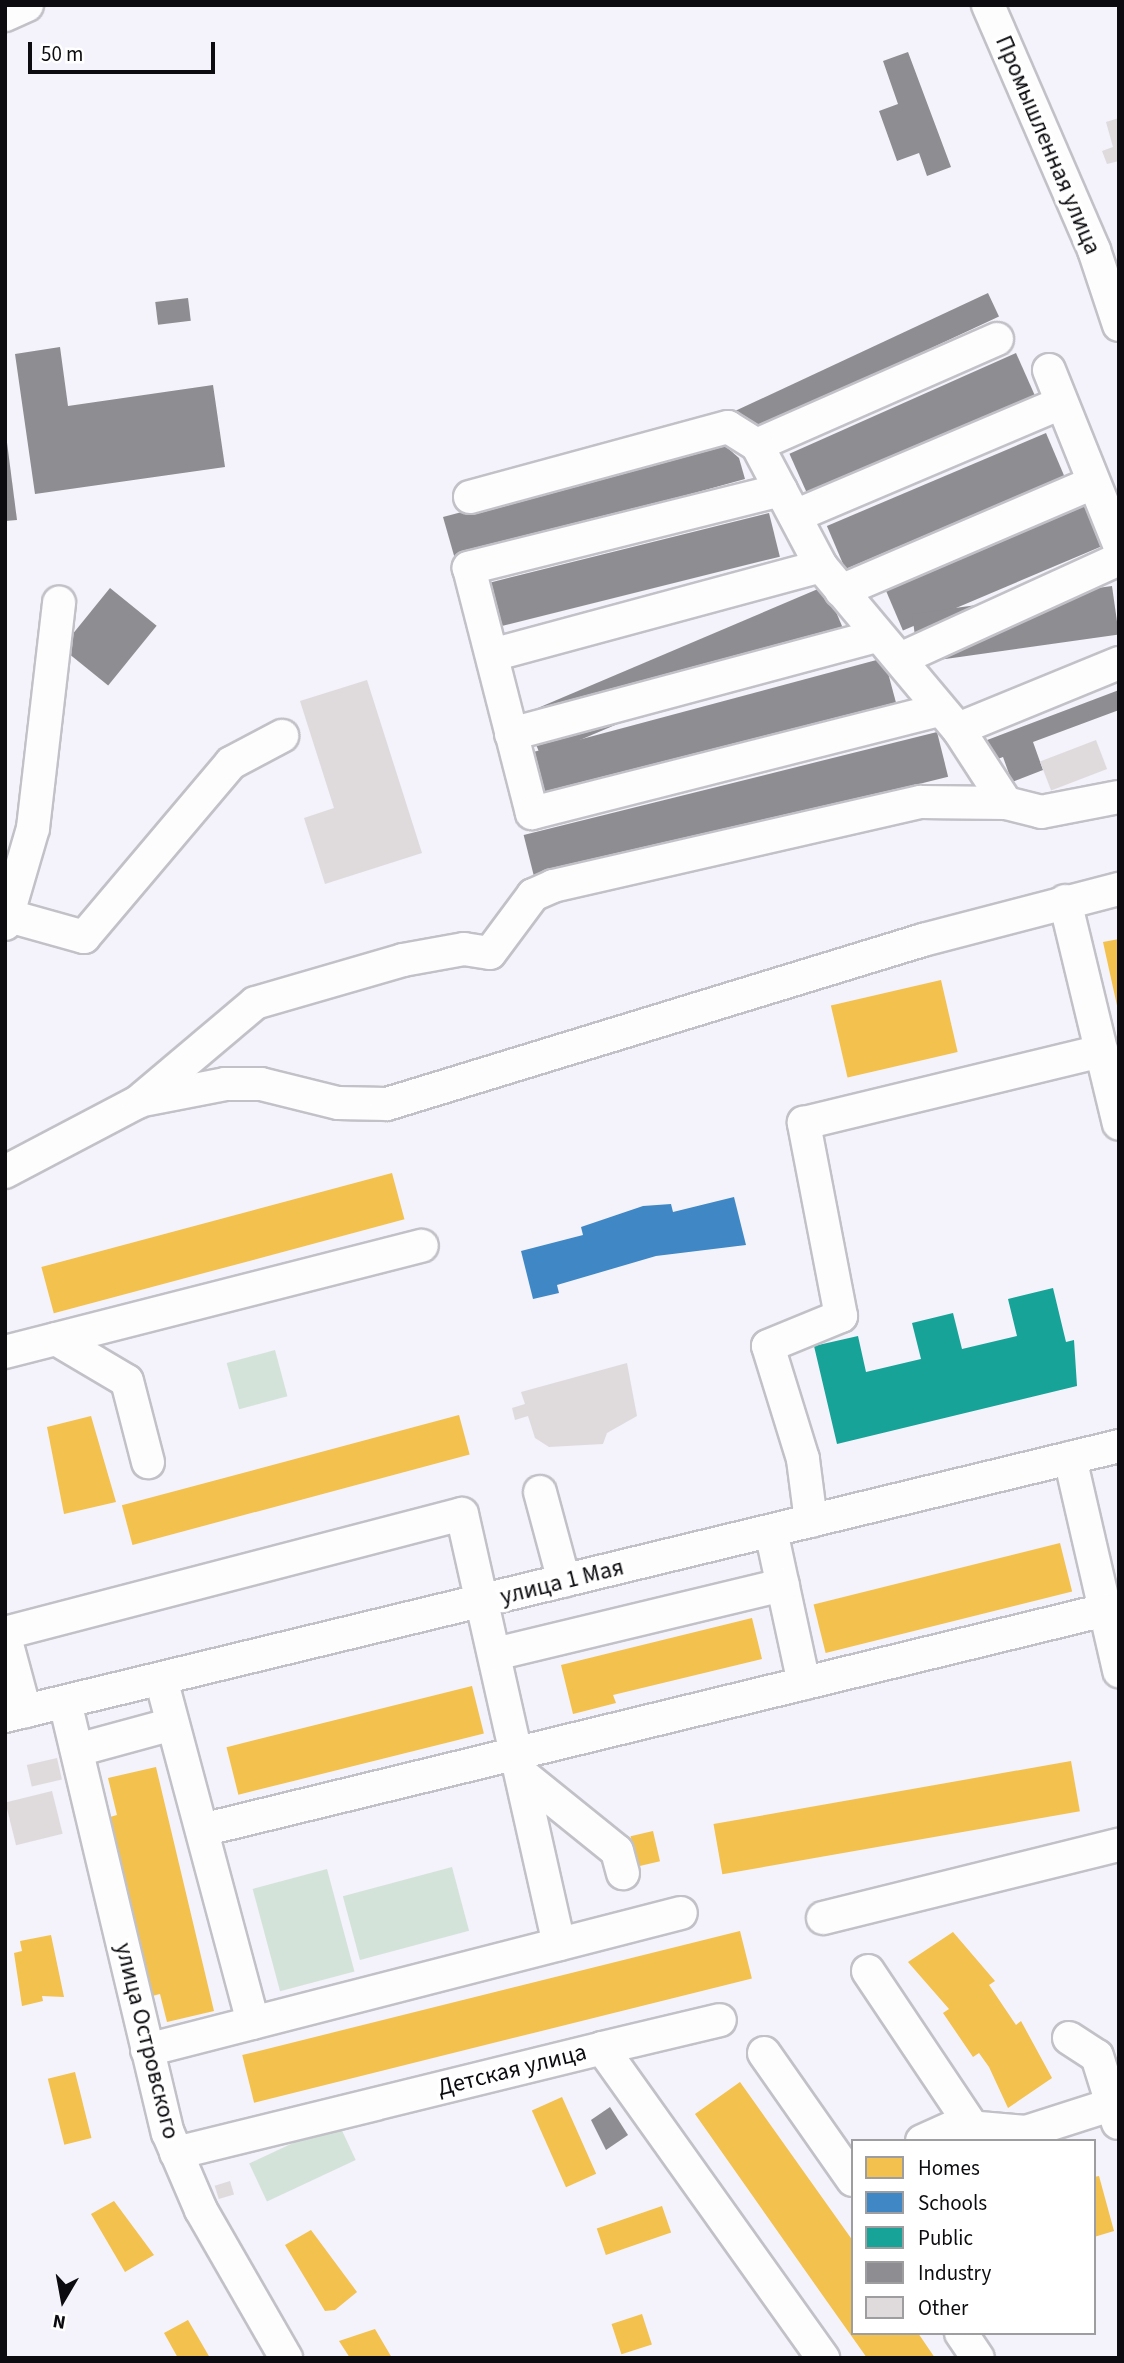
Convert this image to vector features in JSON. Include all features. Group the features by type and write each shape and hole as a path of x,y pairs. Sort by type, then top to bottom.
{"street":[{"path":"5,15 27,5"},
{"name":"Промышленная улица","path":"988,5 1094,250 1119,325"},
{"path":"757,445 997,339"},
{"path":"1049,370 1059,404 1119,544"},
{"path":"1059,404 788,503 470,568 532,813 948,720 1119,663"},
{"path":"470,497 728,428 757,445 821,566 876,636 900,659 948,720 1006,803"},
{"path":"841,591 1093,483"},
{"path":"900,659 1119,559"},
{"path":"492,655 821,566"},
{"path":"59,602 33,828 10,902 85,937 231,763 282,736"},
{"path":"512,734 876,636"},
{"path":"5,1172 138,1102 255,1003 403,960 464,949 490,953 533,895 553,886 921,802 1006,803 1041,813 1119,797"},
{"path":"138,1102 249,1084 338,1103 387,1104 1065,901 1119,889"},
{"path":"1065,901 1119,1124"},
{"path":"811,1521 803,1459 768,1346 841,1316 804,1123 1101,1051"},
{"path":"5,1352 422,1247"},
{"path":"56,1339 127,1381 148,1462"},
{"name":"улица 1 Мая","path":"15,1714 1119,1447"},
{"path":"1070,1458 1119,1671"},
{"path":"540,1492 564,1581"},
{"path":"15,1714 5,1635 462,1514 521,1764 530,1832 559,1944"},
{"path":"771,1531 804,1684"},
{"path":"495,1654 783,1585"},
{"path":"206,1829 521,1764 804,1684 1105,1610"},
{"path":"161,1679 206,1829 253,2024"},
{"name":"улица Островского","path":"65,1702 147,2050 176,2153 286,2358"},
{"path":"77,1750 173,1724"},
{"path":"521,1764 617,1851 623,1873"},
{"path":"823,1918 1119,1845"},
{"path":"147,2050 681,1913"},
{"path":"868,1971 973,2128"},
{"path":"602,2048 720,2020"},
{"path":"925,2139 942,2129 973,2128 1026,2132 1116,2114 1097,2056 1069,2038"},
{"name":"Детская улица","path":"176,2153 602,2048 823,2358"},
{"path":"764,2053 851,2177"},
{"path":"962,2335 978,2358"}],"shaded area":[{"path":"275,1350 287,1396 239,1409 227,1363"},
{"path":"452,1867 469,1931 360,1960 343,1896"},
{"path":"327,1869 354,1971 280,1991 253,1889"},
{"path":"338,2122 356,2160 267,2201 249,2163"}],"building: Homes":[{"path":"1119,939 1119,1010 1118,1010 1103,942"},
{"path":"941,980 958,1052 848,1078 831,1005"},
{"path":"392,1173 404,1219 54,1313 41,1267"},
{"path":"459,1415 470,1455 133,1545 122,1505"},
{"path":"91,1416 116,1502 64,1514 47,1427"},
{"path":"1060,1543 1072,1592 826,1653 814,1604"},
{"path":"752,1618 762,1659 613,1695 616,1703 573,1714 561,1665"},
{"path":"472,1686 484,1734 238,1795 227,1747"},
{"path":"1071,1761 1080,1811 722,1874 714,1824"},
{"path":"156,1767 214,2011 167,2022 160,1994 152,1996 122,1890 110,1817 117,1815 108,1778"},
{"path":"653,1831 660,1861 638,1866 631,1836"},
{"path":"740,1931 752,1979 254,2103 242,2055"},
{"path":"953,1932 995,1981 989,1985 1016,2025 1021,2021 1052,2078 1008,2108 989,2067 979,2053 973,2057 943,2013 949,2009 908,1962"},
{"path":"51,1935 64,1997 42,1996 43,2001 22,2006 14,1953 22,1951 20,1941"},
{"path":"75,2072 91,2138 64,2145 48,2079"},
{"path":"740,2082 851,2238 851,2335 919,2335 935,2358 867,2358 695,2114"},
{"path":"562,2097 596,2174 566,2187 532,2110"},
{"path":"1099,2176 1114,2231 1096,2236 1096,2177"},
{"path":"114,2201 154,2255 125,2272 91,2214"},
{"path":"662,2206 671,2232 606,2255 597,2228"},
{"path":"311,2230 357,2292 335,2310 325,2311 285,2245"},
{"path":"642,2314 652,2344 621,2354 612,2324"},
{"path":"188,2320 210,2358 178,2358 164,2333"},
{"path":"375,2329 392,2358 350,2358 339,2341"}],"building: Schools":[{"path":"734,1197 746,1245 656,1256 557,1285 559,1293 533,1299 521,1251 583,1235 581,1227 643,1206 671,1204 673,1212"}],"building: Public":[{"path":"1053,1288 1066,1342 1074,1340 1077,1386 837,1444 814,1346 858,1336 866,1372 921,1359 912,1323 953,1313 962,1349 1017,1336 1008,1299"}],"building: Industry":[{"path":"908,52 951,167 927,176 919,153 897,161 879,111 898,104 883,61"},
{"path":"988,293 999,317 744,435 733,412"},
{"path":"188,298 191,321 158,325 155,302"},
{"path":"60,347 68,406 213,385 225,467 35,494 15,354"},
{"path":"1016,353 1035,396 809,497 789,454"},
{"path":"5,427 17,520 5,521"},
{"path":"1046,433 1064,476 845,569 827,526"},
{"path":"722,443 739,458 745,479 455,559 443,517"},
{"path":"1083,502 1102,546 903,631 884,586"},
{"path":"769,513 780,557 496,628 485,584"},
{"path":"825,586 843,628 541,757 523,714"},
{"path":"1112,586 1119,635 919,663 912,614"},
{"path":"110,588 157,626 108,686 62,648"},
{"path":"884,658 896,704 543,799 530,753"},
{"path":"1119,690 1119,710 1033,742 1043,770 1012,782 1003,757 990,762 982,742"},
{"path":"937,732 948,777 535,880 524,835"},
{"path":"610,2107 628,2135 606,2150 591,2120"}],"building: Other":[{"path":"1119,118 1119,161 1107,164 1102,151 1113,147 1106,122"},
{"path":"367,680 422,853 325,884 304,818 334,808 300,701"},
{"path":"1096,740 1107,769 1051,790 1040,762"},
{"path":"627,1363 637,1416 607,1433 603,1444 549,1447 535,1438 528,1416 515,1420 512,1408 525,1404 521,1392"},
{"path":"57,1758 62,1779 32,1786 27,1765"},
{"path":"52,1791 63,1834 16,1845 5,1803"},
{"path":"230,2181 234,2194 219,2199 215,2186"}]}
